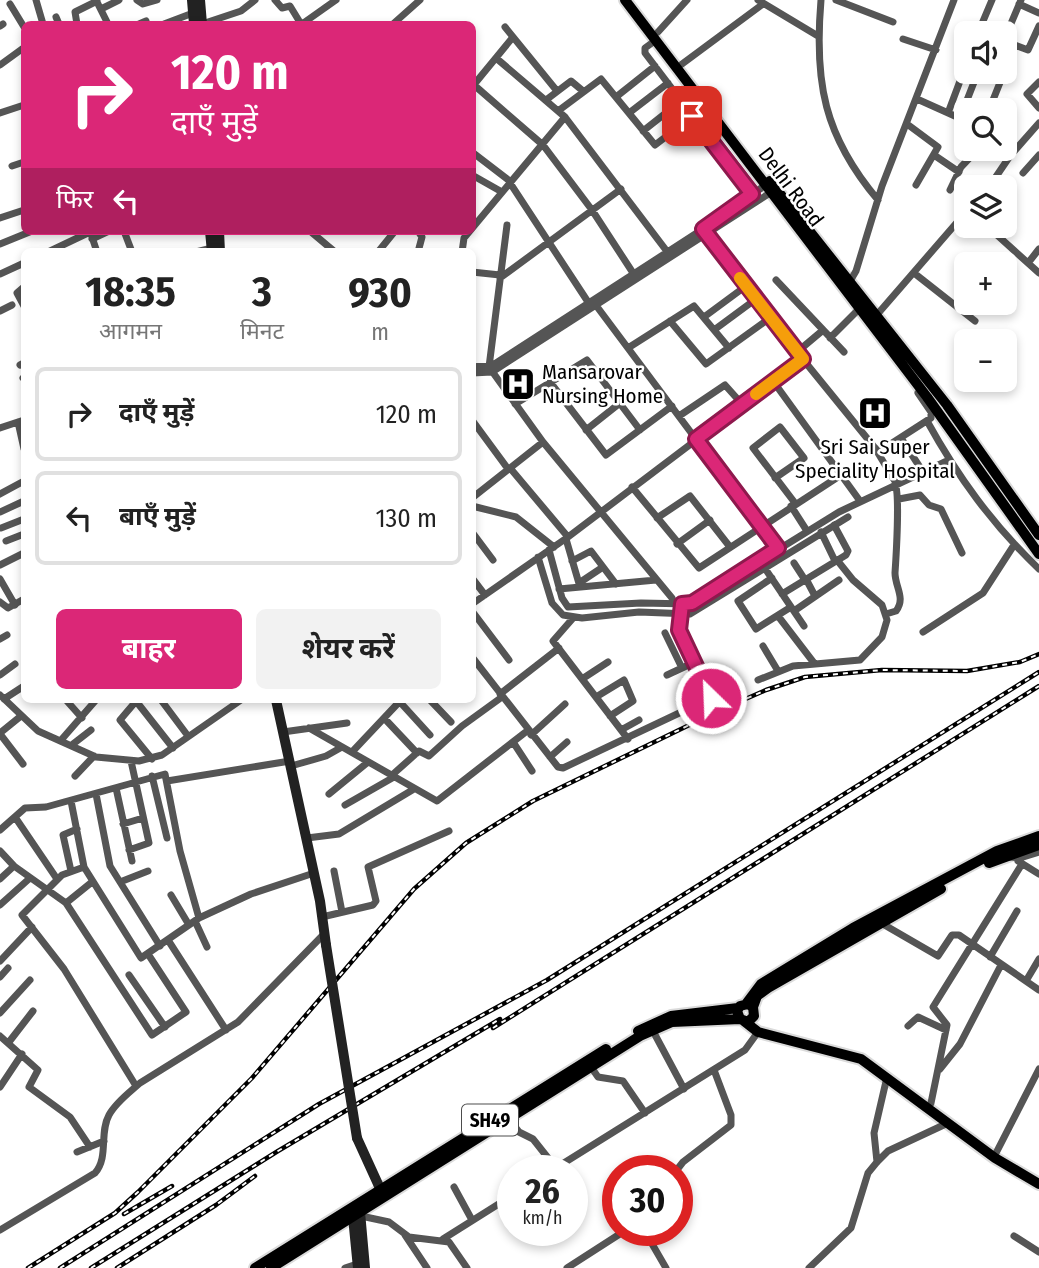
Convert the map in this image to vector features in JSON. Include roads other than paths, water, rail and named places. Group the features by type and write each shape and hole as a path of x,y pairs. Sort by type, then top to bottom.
{"main road":[{"name":"Delhi Road","path":"625,0 657,36 770,187"},
{"path":"633,0 770,187 1039,535"},
{"path":"932,396 1039,554"},
{"path":"746,1013 757,996 768,988 881,923 997,851 1039,836"},
{"path":"746,1013 753,990 783,968 932,890 1039,845"},
{"name":"SH49","path":"271,1268 288,1263 303,1243 653,1031 672,1023 746,1013"},
{"name":"SH49","path":"746,1013 758,1032 848,1054 887,1077 948,1123 1039,1184"},
{"name":"SH49","path":"255,1268 358,1215 382,1194 573,1068 651,1023 671,1016 746,1013 771,1028 844,1046 868,1056 995,1154 1039,1176"}],"street":[{"path":"36,0 42,21"},
{"path":"76,21 75,12 119,0"},
{"path":"137,0 141,4 157,0"},
{"path":"192,0 194,19"},
{"path":"200,0 202,21"},
{"path":"211,21 241,11 255,0"},
{"path":"275,0 282,8 290,6 300,21"},
{"path":"306,21 335,0"},
{"path":"396,21 420,0"},
{"path":"687,0 644,50 755,198"},
{"path":"821,0 818,36 820,87 832,129 858,177 878,200"},
{"path":"836,0 893,22"},
{"path":"847,285 856,271 878,200 954,0"},
{"path":"985,21 992,0"},
{"path":"682,64 760,2 818,36"},
{"path":"1011,21 1018,2 1039,13"},
{"path":"10,4 21,22"},
{"path":"98,4 106,21"},
{"path":"1017,46 1030,49 1039,26"},
{"path":"505,27 557,91"},
{"path":"476,82 513,37"},
{"path":"903,38 936,51"},
{"path":"0,65 21,50"},
{"path":"496,58 565,117 669,255"},
{"path":"616,97 654,66"},
{"path":"533,89 546,78"},
{"path":"558,111 601,79 655,145 692,116"},
{"path":"546,100 571,81 583,91"},
{"path":"1039,82 1027,94 1039,108"},
{"path":"629,113 668,83"},
{"path":"948,113 959,84"},
{"path":"476,89 543,145 592,210 635,277"},
{"path":"917,99 954,116"},
{"path":"643,131 681,101"},
{"path":"0,113 21,106"},
{"path":"476,223 565,117"},
{"path":"997,175 1039,123"},
{"path":"906,124 937,145 916,185"},
{"path":"476,155 510,182 593,304 782,549"},
{"path":"934,155 959,172"},
{"path":"1023,173 1039,155"},
{"path":"950,190 968,161"},
{"path":"12,166 21,163"},
{"path":"476,178 502,192"},
{"path":"476,372 490,370 705,232 770,187"},
{"path":"476,273 500,277 621,189"},
{"path":"0,218 21,212"},
{"path":"507,225 490,370 543,442 672,598"},
{"path":"873,319 954,226"},
{"path":"705,232 875,448 897,486 899,499 894,540 895,578 901,602 896,611 886,614"},
{"path":"0,244 22,235"},
{"path":"58,248 89,235"},
{"path":"315,235 330,248"},
{"path":"1000,238 1039,273"},
{"path":"1028,263 1039,249"},
{"path":"0,274 21,264"},
{"path":"914,273 975,321"},
{"path":"776,280 844,352"},
{"path":"704,317 746,286"},
{"path":"714,330 756,299"},
{"path":"0,311 12,304"},
{"path":"628,348 694,306 729,348"},
{"path":"830,338 862,306"},
{"path":"670,321 706,364 771,318"},
{"path":"797,352 822,331"},
{"path":"476,601 567,538 803,359"},
{"path":"515,404 587,360 640,430"},
{"path":"875,448 880,450 931,418 931,412 911,384 908,364"},
{"path":"476,368 490,370"},
{"path":"550,382 606,455 671,406"},
{"path":"773,382 860,502"},
{"path":"679,416 726,384 742,404"},
{"path":"586,430 620,403"},
{"path":"0,428 21,421"},
{"path":"927,421 965,486 1014,545 1039,569"},
{"path":"476,425 567,538 579,585"},
{"path":"775,478 804,458 780,426 752,446 793,504 807,531"},
{"path":"901,438 923,472"},
{"path":"476,495 543,442"},
{"path":"546,552 552,603 563,615 574,617 681,609 782,549 807,531 860,502 949,460"},
{"path":"632,487 699,568 762,524 841,475"},
{"path":"0,494 21,483"},
{"path":"899,499 920,495 929,505 941,509 962,553"},
{"path":"657,518 690,496 730,547"},
{"path":"0,512 21,502"},
{"path":"476,507 516,517 546,552 563,603 572,608 641,603 694,612 764,567 782,549 821,533 848,517"},
{"path":"1,528 21,520"},
{"path":"677,544 710,520"},
{"path":"782,594 848,551 834,525"},
{"path":"758,680 778,671 814,663 860,660 882,637 886,614 882,605 836,561 821,533"},
{"path":"5,541 21,535"},
{"path":"476,537 493,560"},
{"path":"923,632 983,593 1014,545"},
{"path":"572,561 590,550 616,584"},
{"path":"0,565 21,554"},
{"path":"794,563 816,596"},
{"path":"579,585 603,567"},
{"path":"764,567 804,626"},
{"path":"772,578 738,603 757,630 839,580"},
{"path":"0,579 15,605"},
{"path":"559,589 579,585 656,580"},
{"path":"476,584 485,595"},
{"path":"0,602 8,608 21,601"},
{"path":"476,662 529,733 563,768 711,698 679,630 681,609"},
{"path":"476,616 509,660"},
{"path":"778,616 814,663"},
{"path":"574,617 553,638 628,739"},
{"path":"665,633 682,668"},
{"path":"763,646 778,671"},
{"path":"345,805 393,776 420,751 429,756 559,648"},
{"path":"582,679 608,662"},
{"path":"667,675 695,662"},
{"path":"0,675 15,664"},
{"path":"596,697 624,680 633,701 610,716"},
{"path":"21,687 1,696 36,730 73,744 93,756 131,761 152,759 173,748 226,704"},
{"path":"69,703 82,718"},
{"path":"62,740 94,703"},
{"path":"134,703 120,720 152,759"},
{"path":"139,703 173,748"},
{"path":"163,703 188,736"},
{"path":"277,703 314,873 357,1138 382,1194"},
{"path":"352,752 398,703"},
{"path":"402,703 430,735"},
{"path":"433,703 451,722"},
{"path":"309,728 414,789 439,800 565,704"},
{"path":"21,716 0,733 23,764"},
{"path":"384,718 417,753"},
{"path":"621,730 639,720"},
{"path":"282,724 309,728 347,723"},
{"path":"73,744 90,730"},
{"path":"513,742 532,771"},
{"path":"550,757 567,742"},
{"path":"167,780 272,764 290,764 326,756 342,747"},
{"path":"75,776 93,756"},
{"path":"129,850 149,844 131,761"},
{"path":"329,794 368,762"},
{"path":"0,830 27,807 42,808 71,801 116,788 134,778 163,773 167,780 195,922"},
{"path":"152,776 167,838"},
{"path":"116,788 132,861"},
{"path":"307,838 339,834 414,789"},
{"path":"96,794 110,866 160,946"},
{"path":"71,801 84,867 140,958 195,922 251,894 314,873"},
{"path":"15,817 57,879"},
{"path":"124,824 144,818"},
{"path":"71,871 63,835 77,829"},
{"path":"322,917 375,904 368,867 449,831"},
{"path":"1009,857 1039,852"},
{"path":"1,854 66,903 151,1035 185,1010 148,954"},
{"path":"1009,857 1039,874"},
{"path":"931,1103 947,1021 933,1007 1022,864"},
{"path":"0,878 14,866"},
{"path":"84,867 57,879 22,914 64,969 136,1086"},
{"path":"120,882 148,871"},
{"path":"334,871 342,912"},
{"path":"0,905 30,878"},
{"path":"66,903 92,882"},
{"path":"171,895 195,922 208,947"},
{"path":"990,957 1017,911"},
{"path":"881,923 938,956 952,934 959,935 1039,989"},
{"path":"0,961 32,927"},
{"path":"168,940 226,1030"},
{"path":"0,1230 95,1172 102,1165 109,1115 136,1086 238,1022 325,940"},
{"path":"1026,981 1039,959"},
{"path":"938,1071 960,1044 1001,965"},
{"path":"0,977 8,968"},
{"path":"129,975 165,1027"},
{"path":"0,1013 30,980"},
{"path":"0,1048 5,1039 33,1011"},
{"path":"908,1026 918,1017 960,1044"},
{"path":"653,1031 684,1089"},
{"path":"576,1155 745,1050 758,1032"},
{"path":"5,1039 38,1070 28,1086 70,1117 90,1147"},
{"path":"0,1087 22,1054"},
{"path":"591,1067 598,1077 623,1081 645,1113"},
{"path":"995,1154 1039,1069"},
{"path":"693,1157 731,1125 731,1115 714,1070"},
{"path":"877,1162 874,1125 887,1077"},
{"path":"509,1119 519,1132 533,1139 544,1155"},
{"path":"808,1268 851,1228 868,1173 877,1162 888,1152 948,1123"},
{"path":"77,1153 104,1140"},
{"path":"454,1187 472,1220"},
{"path":"443,1239 497,1205"},
{"path":"345,1268 360,1267 358,1215 389,1222 404,1235 427,1268"},
{"path":"404,1235 443,1239 452,1245 467,1268"},
{"path":"1014,1236 1039,1252"},
{"path":"567,1268 602,1245"},
{"path":"653,1246 666,1268"},
{"path":"579,1260 584,1268"}],"railway":[{"path":"28,1268 115,1213 138,1192 252,1078 414,889 466,843 533,801 716,712 766,690 805,677 882,670 967,671 1020,662 1039,654"},
{"path":"60,1268 319,1104 547,980 1039,672"},
{"path":"493,1028 1039,686"},
{"path":"91,1268 278,1151 500,1019"},
{"path":"117,1268 216,1205 255,1176"},
{"path":"124,1214 172,1186"}],"place":[{"name":"Mansarovar Nursing Home","path":"518,384"},
{"name":"Sri Sai Super Speciality Hospital","path":"875,413"}]}
